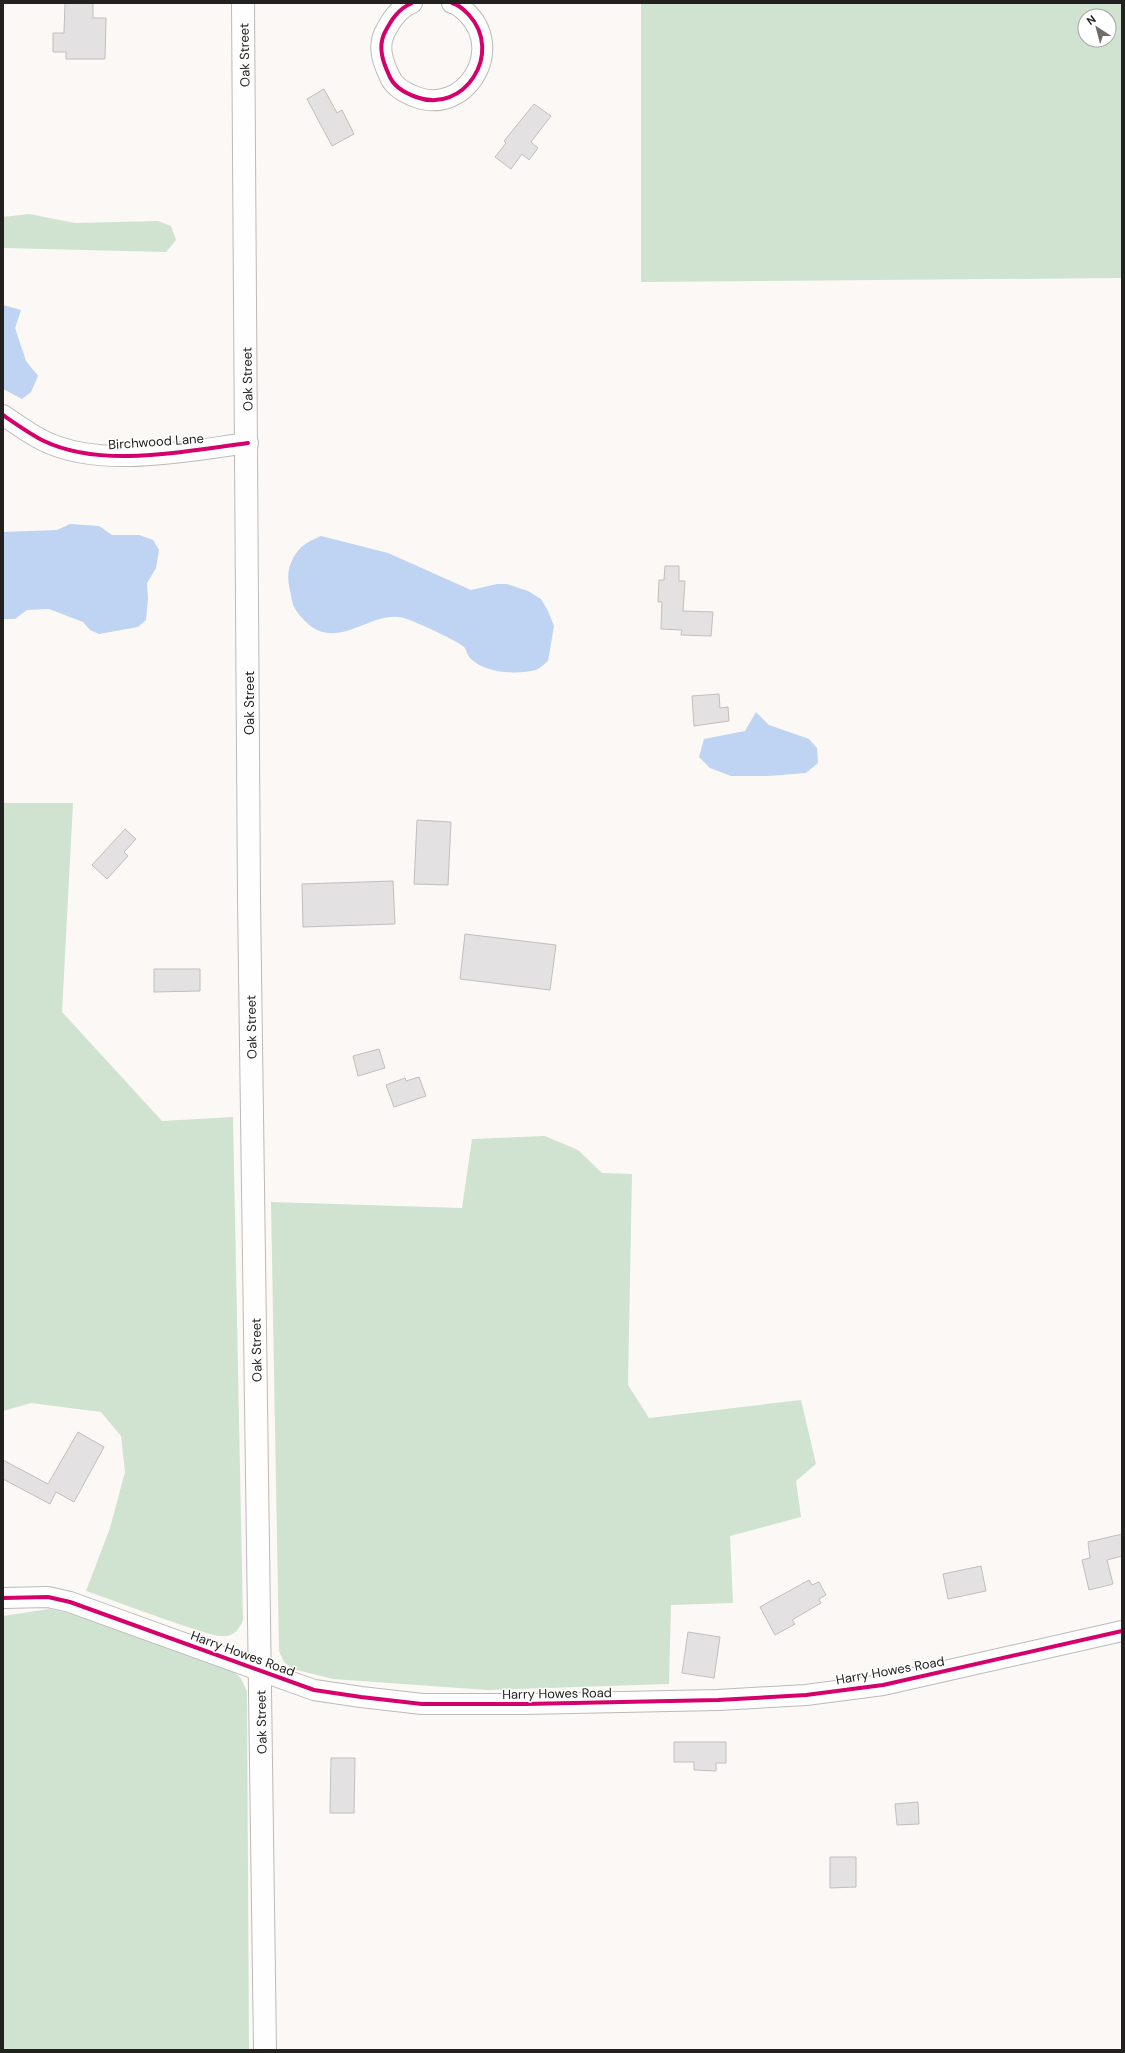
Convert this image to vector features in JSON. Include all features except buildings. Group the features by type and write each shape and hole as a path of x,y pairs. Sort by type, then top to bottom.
{"main road":[{"name":"Oak Street","path":"243,3 248,443 249,900 265,2050"}],"street":[{"path":"412,3 392,17 382,39 382,59 391,80 406,94 423,100 434,100 456,94 467,86 477,74 483,58 482,38 475,22 463,8 452,3"},
{"name":"Birchwood Lane","path":"3,415 44,441 80,453 121,456 180,452 248,443"},
{"name":"Harry Howes Road","path":"3,1598 48,1597 70,1602 314,1690 422,1704 526,1704 718,1700 806,1694 883,1685 1122,1631"}],"green space":[{"path":"641,3 1122,3 1122,278 641,282"},
{"path":"29,214 75,223 158,221 171,226 176,240 166,252 3,248 3,217"},
{"path":"3,803 73,803 62,1012 162,1121 233,1117 243,1620 236,1631 228,1636 216,1636 209,1634 86,1591 110,1528 125,1472 121,1436 101,1412 31,1403 3,1411"},
{"path":"545,1136 578,1150 602,1173 632,1174 628,1385 649,1418 801,1400 816,1464 796,1481 801,1517 730,1536 733,1603 671,1605 669,1684 487,1690 333,1679 293,1669 284,1662 279,1651 271,1202 462,1208 472,1139"},
{"path":"49,1609 86,1617 230,1669 240,1677 247,1691 249,2050 3,2050 3,1616"}],"water":[{"path":"3,305 21,310 15,328 26,361 38,376 31,392 22,399 3,389"},
{"path":"70,524 99,526 112,535 139,535 153,540 159,550 156,568 147,583 148,599 146,620 138,627 99,634 90,630 83,622 49,609 27,610 15,619 3,619 3,532 57,530"},
{"path":"321,536 388,553 471,590 497,584 507,584 528,591 541,599 554,626 548,661 536,670 528,672 501,672 492,670 476,663 469,657 461,644 412,621 394,617 381,619 343,632 330,633 317,630 305,621 295,609 288,582 288,573 293,557 299,549"},
{"path":"756,712 769,725 809,739 817,748 818,763 806,773 768,776 731,776 710,768 699,757 704,739 745,731"}],"cycle path":[{"path":"412,3 403,8 389,24 382,39 382,55 389,75 396,86 416,97 433,100 449,97 463,89 474,77 480,62 482,46 479,30 469,15 460,6 452,3"},
{"path":"3,415 44,441 67,449 92,454 144,456 248,443"},
{"path":"3,1598 48,1597 70,1602 314,1690 422,1704 525,1704 718,1700 806,1695 883,1685 1122,1631"}]}
